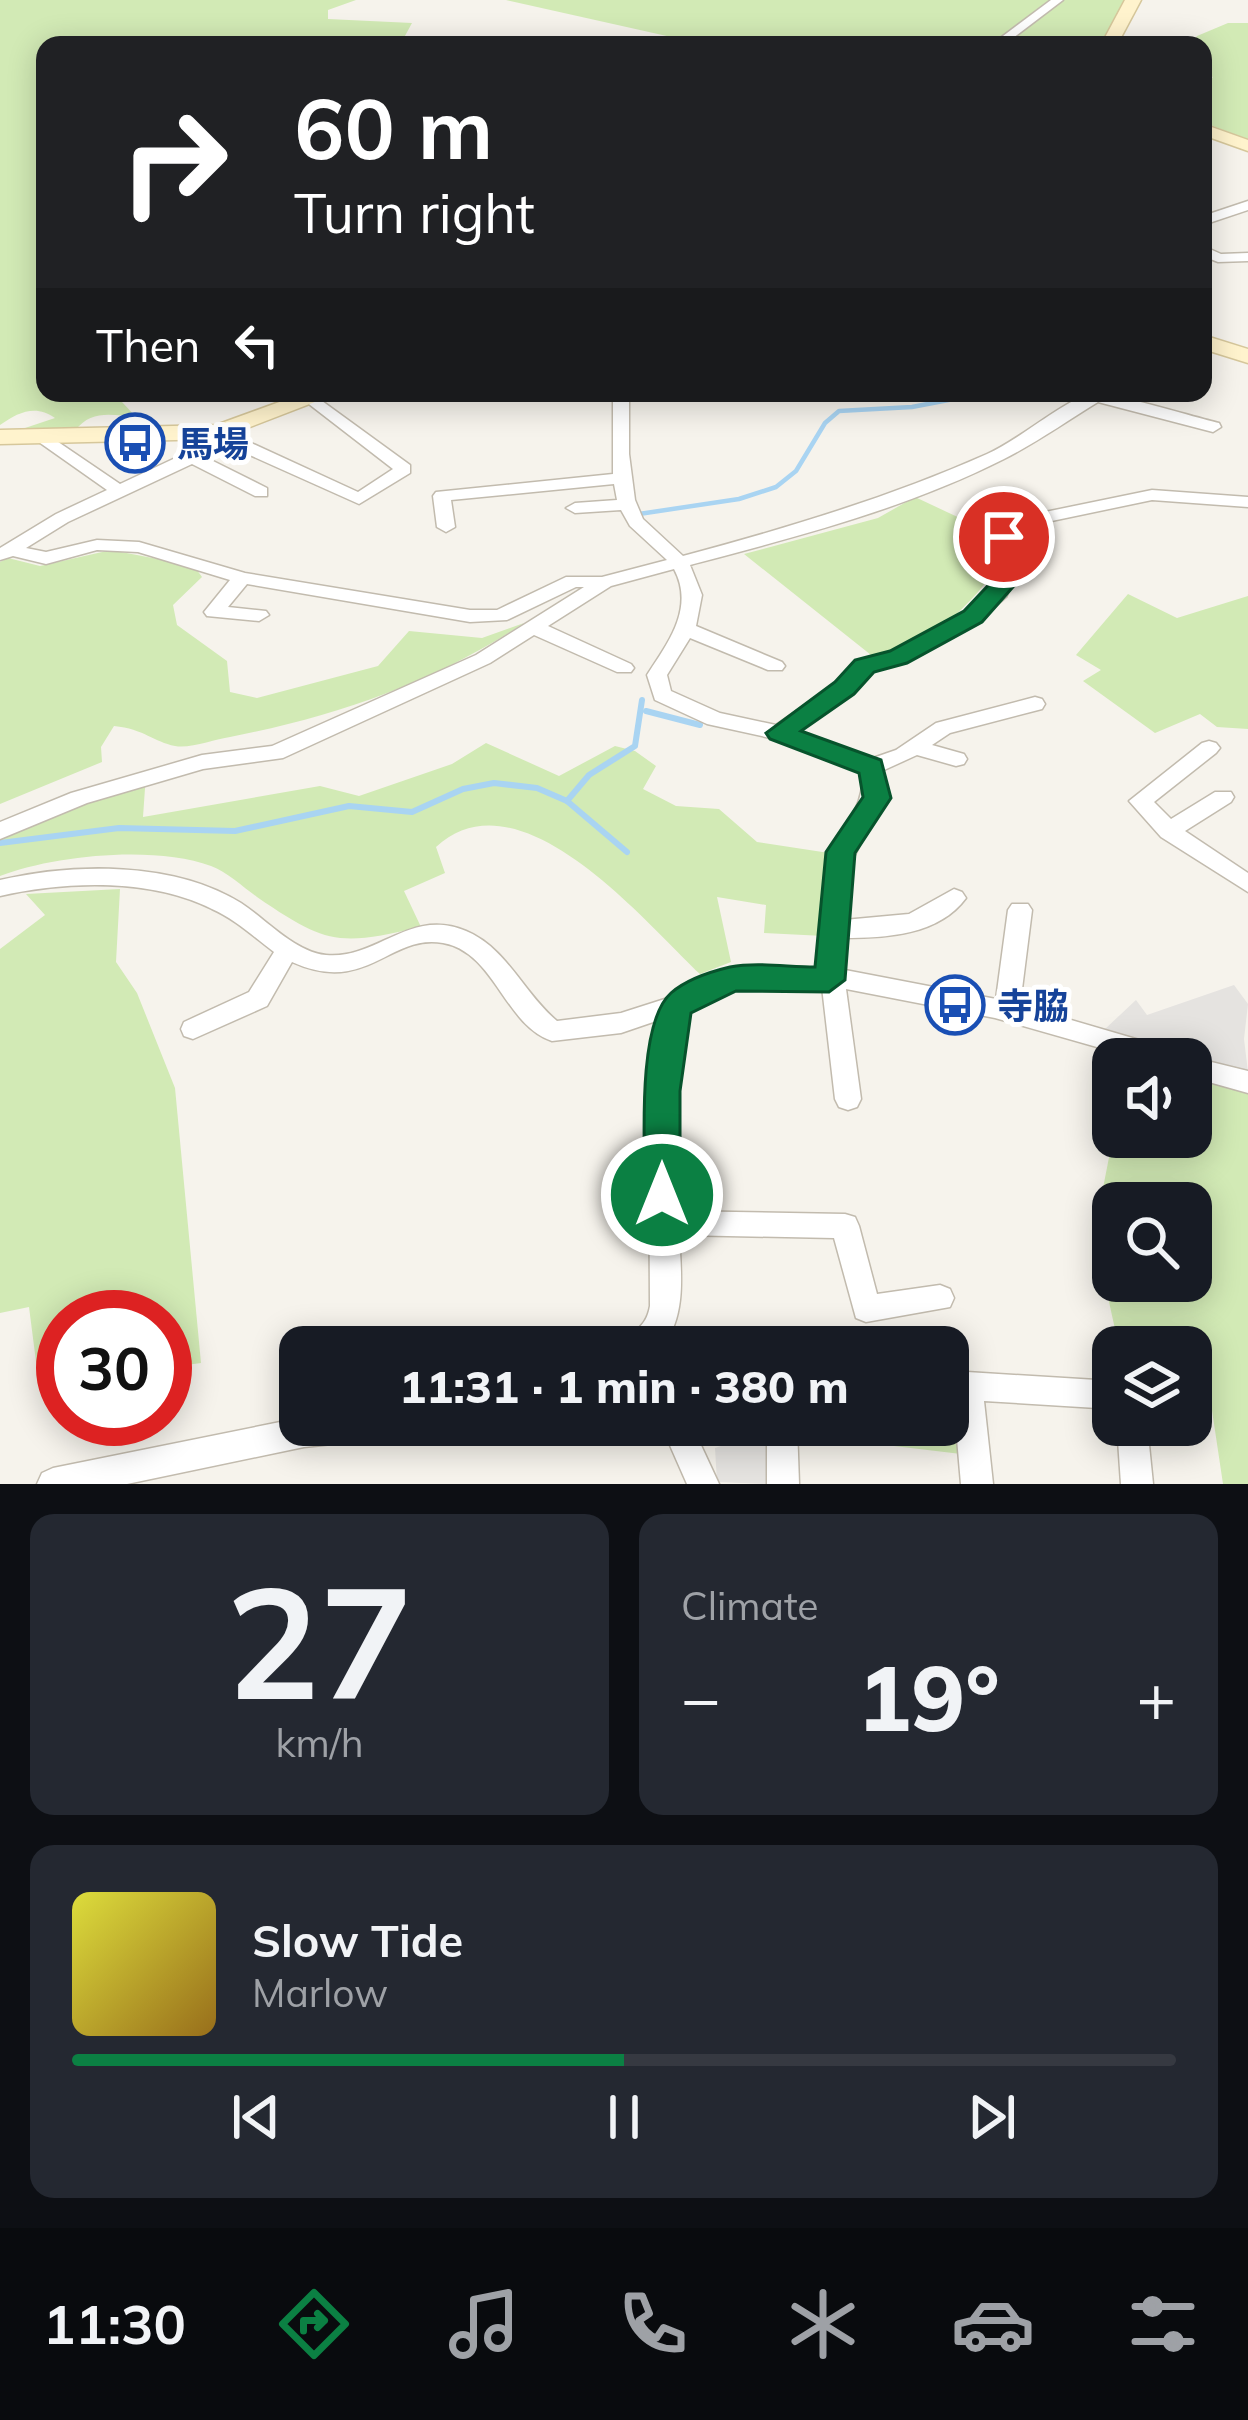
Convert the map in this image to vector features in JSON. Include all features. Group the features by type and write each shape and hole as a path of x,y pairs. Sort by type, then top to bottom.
{"street":[{"path":"1010,36 1058,0"},
{"path":"1114,36 1133,0"},
{"path":"1212,132 1248,146"},
{"path":"1212,218 1248,205"},
{"path":"1212,255 1248,256"},
{"path":"1212,347 1248,356"},
{"path":"6,553 62,518 192,458 226,431 302,402"},
{"path":"0,437 226,431 240,444 359,499 404,469 325,402"},
{"path":"620,402 618,440 631,516 682,564 693,591 694,617 657,675 662,695 714,719 779,733 872,767 943,728 1035,704"},
{"path":"6,553 46,558 97,545 139,547 242,578 470,616 515,612 573,581 604,582 682,564 884,502 997,456 1088,402"},
{"path":"1125,402 1213,427"},
{"path":"42,436 120,492"},
{"path":"192,458 261,492"},
{"path":"446,527 442,496 625,478"},
{"path":"779,733 844,688 865,666 898,657 973,616 1008,579 1011,555 1004,537 1017,523 1152,495 1248,502"},
{"path":"575,508 629,504"},
{"path":"242,578 214,612 260,615"},
{"path":"0,831 79,798 161,774 276,753 380,710 535,628 604,582"},
{"path":"535,628 624,668"},
{"path":"687,629 775,667"},
{"path":"913,747 956,759"},
{"path":"1209,748 1140,801 1169,831 1248,884"},
{"path":"848,1099 829,980 841,852 877,798 872,767"},
{"path":"1169,831 1186,826 1223,797"},
{"path":"0,889 24,881 160,882 226,905 289,947 328,964 351,962 420,933 454,935 482,954 552,1031 621,1023 736,978 829,980 1007,1008 1103,1038"},
{"path":"835,928 913,922 932,917 954,898"},
{"path":"1007,1008 1020,910"},
{"path":"193,1029 258,999 289,947"},
{"path":"656,1326 667,1285 663,1091 670,1022 679,1004"},
{"path":"1212,1072 1248,1082"},
{"path":"664,1222 844,1226 866,1309 940,1298"},
{"path":"969,1389 1092,1394"},
{"path":"53,1484 279,1437"},
{"path":"686,1446 704,1484"},
{"path":"782,1446 783,1484"},
{"path":"969,1446 976,1484"},
{"path":"1134,1446 1137,1484"}],"green space":[{"path":"0,0 356,0 328,10 328,19 412,23 405,36 36,36 36,402 122,402 136,417 95,416 75,431 22,429 55,418 34,411 0,425"},
{"path":"506,0 1125,0 1106,36 667,36"},
{"path":"1228,23 1248,23 1248,140 1212,126 1212,36 1197,36"},
{"path":"915,497 998,536 1001,561 946,623 890,652 871,655 744,554 878,518"},
{"path":"111,550 194,566 202,577 173,605 177,625 227,661 230,692 257,698 378,666 409,631 482,638 524,623 419,680 346,708 270,729 181,747 114,726 101,747 102,762 0,804 0,562 8,558 40,566"},
{"path":"1128,594 1177,618 1248,596 1248,729 1217,727 1200,714 1155,733 1083,681 1101,670 1076,655"},
{"path":"486,743 559,776 615,746 635,751 656,766 643,789 676,806 719,809 757,842 829,853 823,871 824,936 764,933 766,905 717,897 731,962 700,974 578,861 541,839 504,827 469,828 436,847 445,873 404,891 421,927 352,939 301,925 223,872 188,860 105,855 0,876 0,836 146,774 143,817 320,786 359,796 452,764"},
{"path":"120,889 116,962 137,993 175,1088 201,1363 192,1364 192,1290 36,1290 36,1362 29,1307 0,1313 0,949 45,915 26,894"},
{"path":"1212,1082 1248,1091 1248,1484 1223,1484 1212,1410 1212,1326 1114,1326 1109,1302 1212,1302 1212,1182 1104,1182 1109,1158 1212,1158"},
{"path":"894,1446 961,1446 961,1454"}],"shaded area":[{"path":"1234,985 1248,1004 1244,1039 1248,1072 1212,1062 1212,1038 1131,1038 1104,1030 1136,1000 1147,1015"},
{"path":"771,1446 767,1484 717,1482 715,1448"}],"waterway":[{"path":"639,514 739,499 776,487 796,471 825,423 839,411 938,402"},
{"path":"567,801 589,775 635,746 642,700"},
{"path":"646,711 700,725"},
{"path":"0,843 119,828 235,831 349,806 412,812 463,789 494,783 537,788 567,801"},
{"path":"567,801 627,852"}],"place":[{"name":"馬場","path":"135,443"},
{"name":"寺脇","path":"955,1005"}],"route":[{"path":"662,1195 663,1091 670,1022 679,1004 707,986 736,978 829,980 841,852 877,798 872,767 779,733 844,688 865,666 898,657 973,616 1008,579 1011,555 1004,537"}]}
